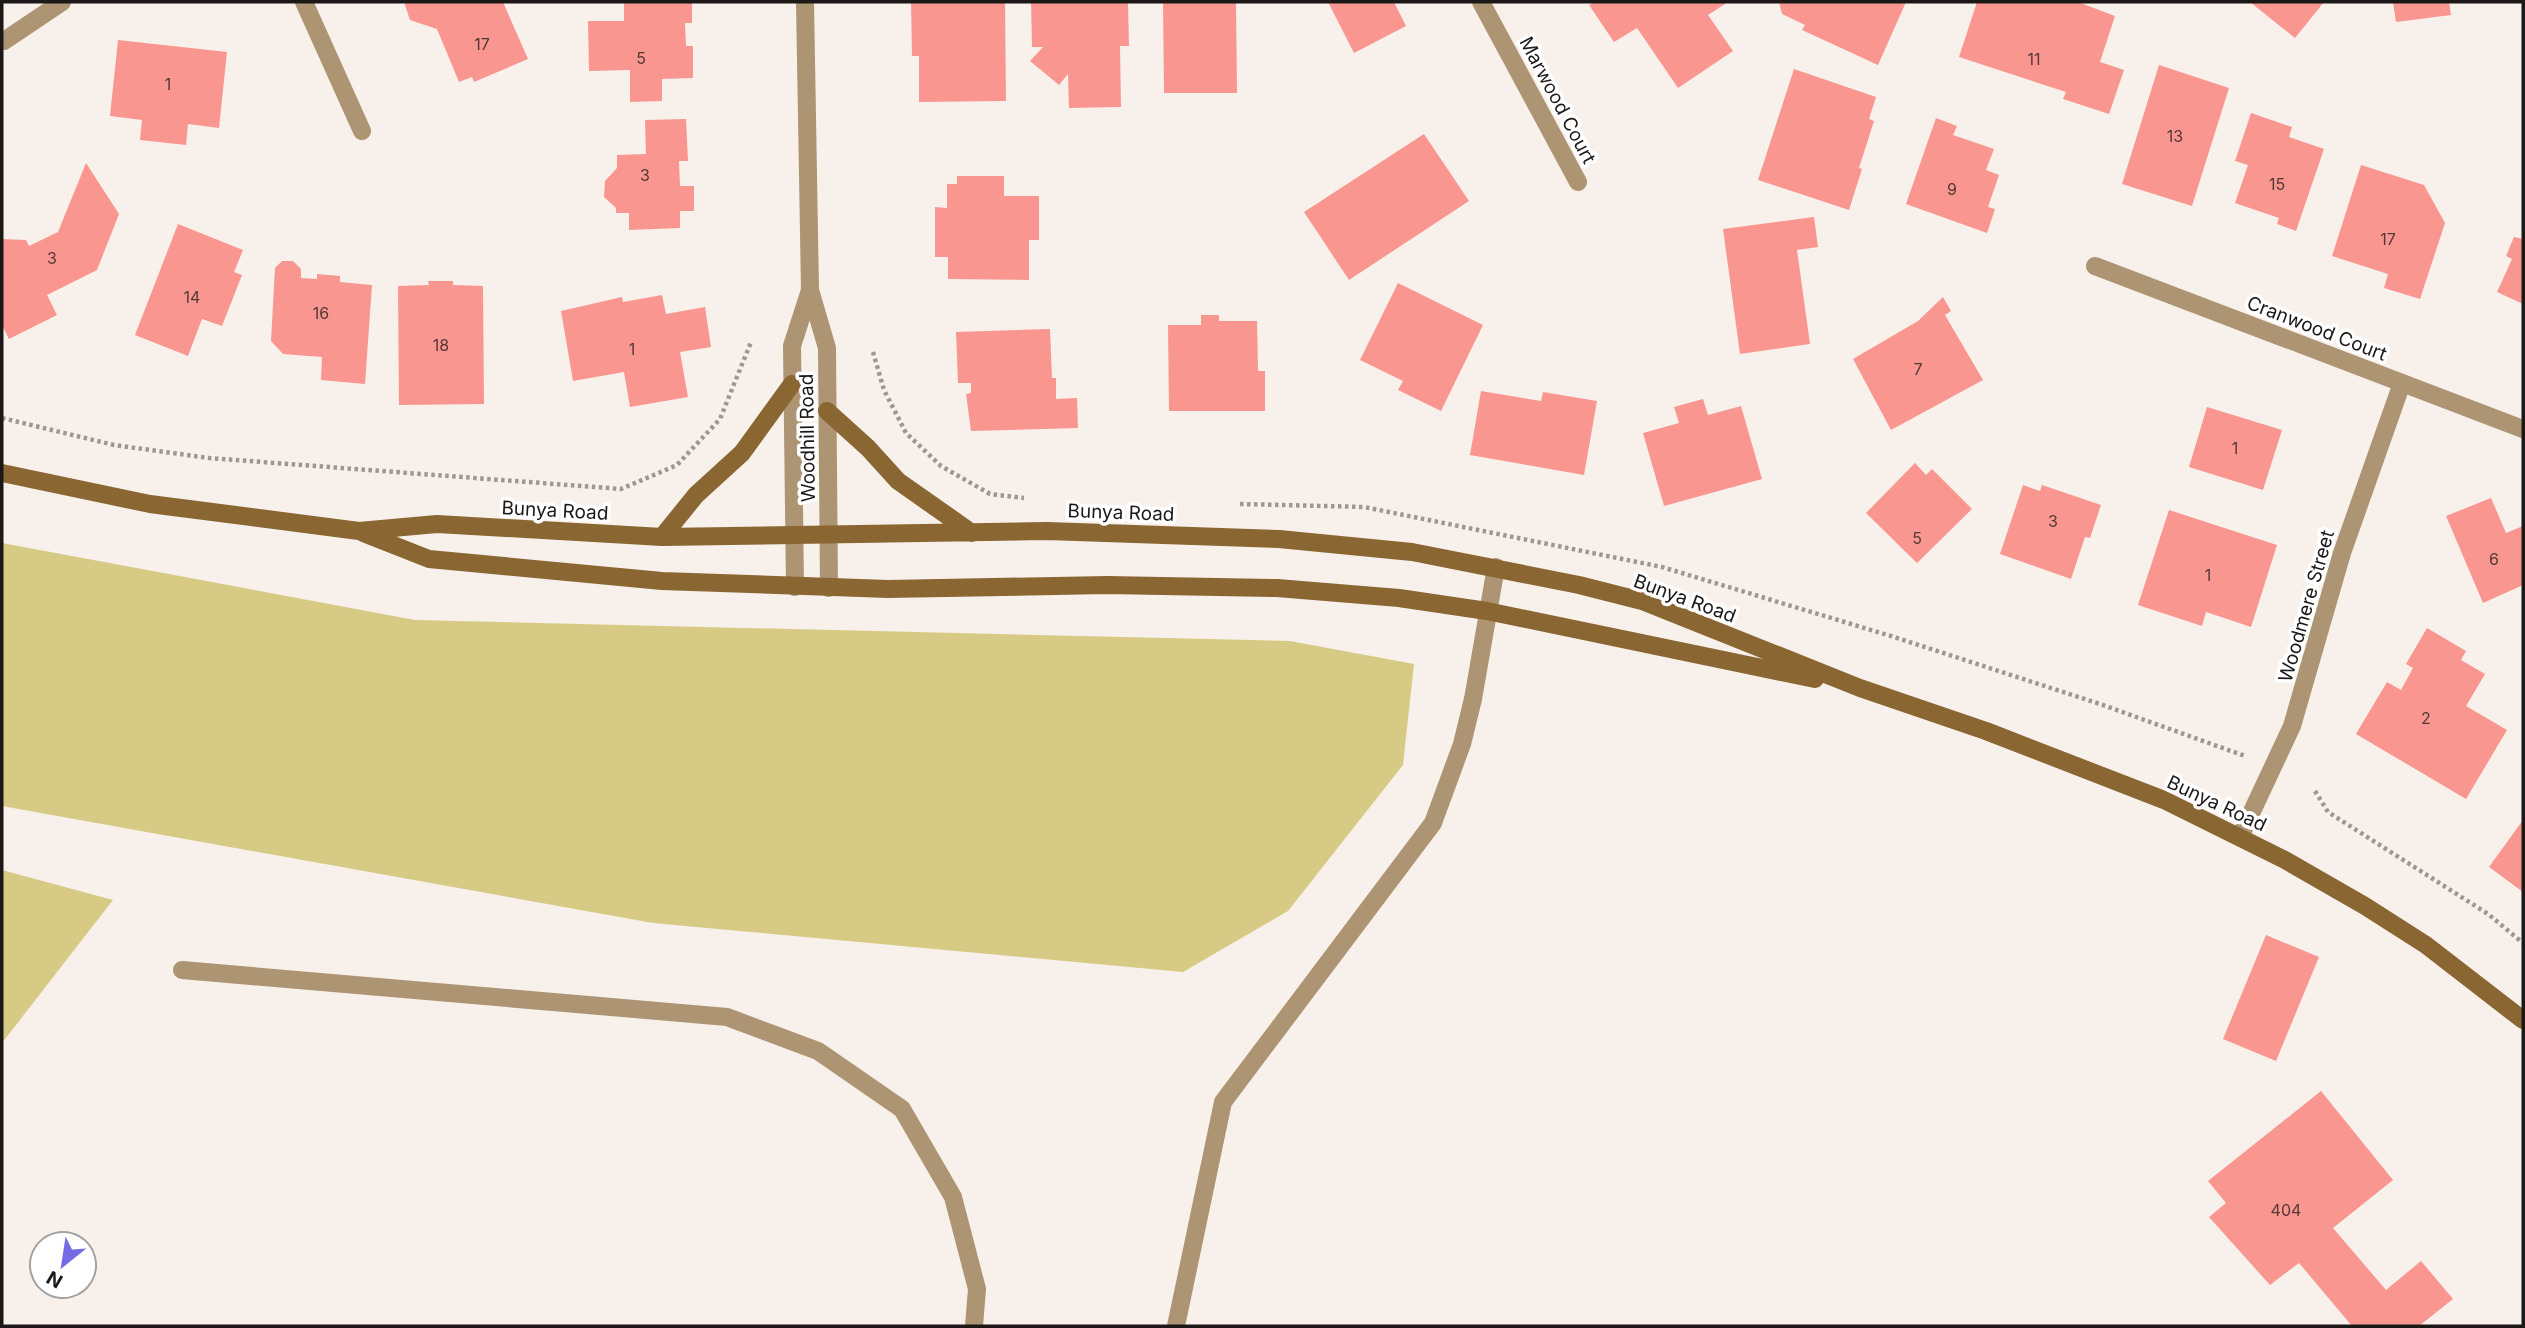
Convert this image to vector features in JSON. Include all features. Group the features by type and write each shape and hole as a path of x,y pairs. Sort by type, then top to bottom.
{"main road":[{"path":"662,537 696,495 742,453 792,384"},
{"path":"827,411 869,448 898,481 972,533"},
{"name":"Bunya Road","path":"2,472 150,503 359,531 437,524 662,537 1123,532 1279,538 1412,552 1496,567 1642,601 1860,688 2164,800 2342,892 2426,945 2523,1020"},
{"name":"Bunya Road","path":"359,531 429,559 662,581 829,589 1107,585 1277,588 1399,598 1487,611 1860,688"}],"street":[{"path":"4,41 62,2"},
{"path":"304,2 362,131"},
{"name":"Woodhill Road","path":"805,2 810,290 827,348 829,589"},
{"name":"Marwood Court","path":"1481,2 1578,182"},
{"name":"Cranwood Court","path":"2095,266 2523,429"},
{"name":"Woodhill Road","path":"795,587 792,346 810,290"},
{"name":"Woodmere Street","path":"2240,837 2292,726 2342,553 2402,383"},
{"path":"1176,1326 1223,1102 1433,822 1462,744 1473,699 1496,567"},
{"path":"182,970 727,1017 818,1051 902,1109 953,1197 977,1289 974,1326"}],"path":[{"path":"2,418 114,445 209,458 621,489 677,465 720,419 751,342"},
{"path":"2315,791 2328,812 2488,915 2523,943"}],"shaded area":[{"path":"2,543 415,620 1290,641 1414,664 1403,765 1288,911 1183,972 653,923 2,806"},
{"path":"2,870 113,900 2,1043"}],"building":[{"path":"404,2 503,2 528,59 474,82 472,77 459,82 437,29 410,20"},
{"path":"624,2 692,2 692,23 685,23 686,46 693,46 693,78 662,79 662,101 630,102 630,70 589,71 588,21 624,21"},
{"path":"911,2 1005,2 1006,101 919,102 919,56 912,56"},
{"path":"1031,2 1128,2 1129,46 1120,46 1121,107 1069,108 1068,74 1059,85 1030,61 1043,47 1032,47"},
{"path":"1163,2 1236,2 1237,93 1164,93"},
{"path":"1328,2 1394,2 1406,26 1354,53"},
{"path":"1594,2 1728,2 1708,15 1733,51 1678,88 1637,28 1614,42 1589,5"},
{"path":"1779,2 1906,2 1878,65 1802,30 1805,25 1782,14"},
{"path":"1977,2 2078,2 2115,16 2100,62 2124,70 2109,114 2063,99 2066,92 1959,57"},
{"path":"2250,2 2324,2 2295,38"},
{"path":"2393,2 2449,2 2451,15 2396,22"},
{"path":"118,40 227,52 219,128 188,124 186,145 140,140 142,120 110,116"},
{"path":"2159,65 2229,88 2192,206 2122,184"},
{"path":"1794,69 1876,97 1869,119 1874,121 1849,210 1758,180"},
{"path":"2251,113 2292,127 2289,137 2324,149 2296,231 2277,224 2279,218 2235,203 2248,165 2235,161"},
{"path":"1936,118 1957,126 1953,135 1994,149 1986,170 1999,175 1988,207 1995,209 1987,233 1906,204"},
{"path":"686,119 688,161 679,161 680,186 694,186 694,211 680,211 680,228 629,230 629,213 616,213 616,208 604,197 605,181 617,168 617,155 646,154 645,120"},
{"path":"1424,134 1469,201 1349,280 1304,212"},
{"path":"86,163 119,214 97,270 47,295 57,315 9,339 2,325 2,239 26,240 29,246 58,232"},
{"path":"2361,165 2424,185 2445,223 2420,299 2384,288 2388,274 2332,256"},
{"path":"957,176 1004,176 1004,196 1039,196 1039,240 1029,240 1029,280 948,279 948,257 935,257 935,207 947,208 947,184 957,184"},
{"path":"1814,217 1818,247 1797,250 1810,344 1740,354 1723,229"},
{"path":"178,224 243,250 234,272 242,275 222,326 202,319 188,356 135,335"},
{"path":"2514,237 2523,239 2523,304 2497,292 2512,259 2506,256"},
{"path":"282,261 293,261 301,269 301,278 317,279 317,274 340,276 340,282 372,285 365,384 321,380 322,357 283,354 271,341 275,268"},
{"path":"428,281 453,281 453,285 483,286 484,404 399,405 398,286 429,285"},
{"path":"1398,283 1483,325 1441,411 1398,390 1403,381 1360,360"},
{"path":"662,295 666,314 705,307 711,347 680,352 688,397 630,407 624,372 573,381 561,311 622,297 623,302"},
{"path":"1943,297 1951,311 1945,315 1983,380 1891,430 1853,359 1918,321"},
{"path":"1201,315 1219,315 1219,321 1257,321 1258,371 1265,371 1265,411 1169,411 1168,325 1201,325"},
{"path":"1050,329 1052,378 1056,378 1056,399 1077,398 1078,428 971,431 966,394 971,393 971,383 958,383 956,332"},
{"path":"1481,391 1541,401 1543,392 1597,401 1584,475 1470,455"},
{"path":"1703,399 1708,415 1741,406 1762,479 1664,506 1643,433 1679,423 1674,407"},
{"path":"2207,407 2282,430 2263,490 2189,467"},
{"path":"1915,463 1926,475 1932,469 1972,509 1917,563 1866,513"},
{"path":"2023,485 2040,491 2042,485 2101,505 2090,538 2085,537 2071,579 2000,554"},
{"path":"2491,498 2506,533 2523,526 2523,585 2483,603 2446,516"},
{"path":"2169,510 2277,545 2251,627 2206,612 2202,626 2138,605"},
{"path":"2427,628 2466,651 2461,660 2485,674 2466,706 2507,730 2466,799 2356,734 2387,682 2401,690 2413,668 2406,664"},
{"path":"2523,820 2523,892 2489,867"},
{"path":"2266,935 2319,957 2276,1061 2223,1039"},
{"path":"2321,1091 2393,1180 2333,1228 2386,1290 2421,1261 2453,1299 2419,1326 2352,1326 2299,1263 2270,1285 2209,1217 2226,1203 2208,1181"}]}
